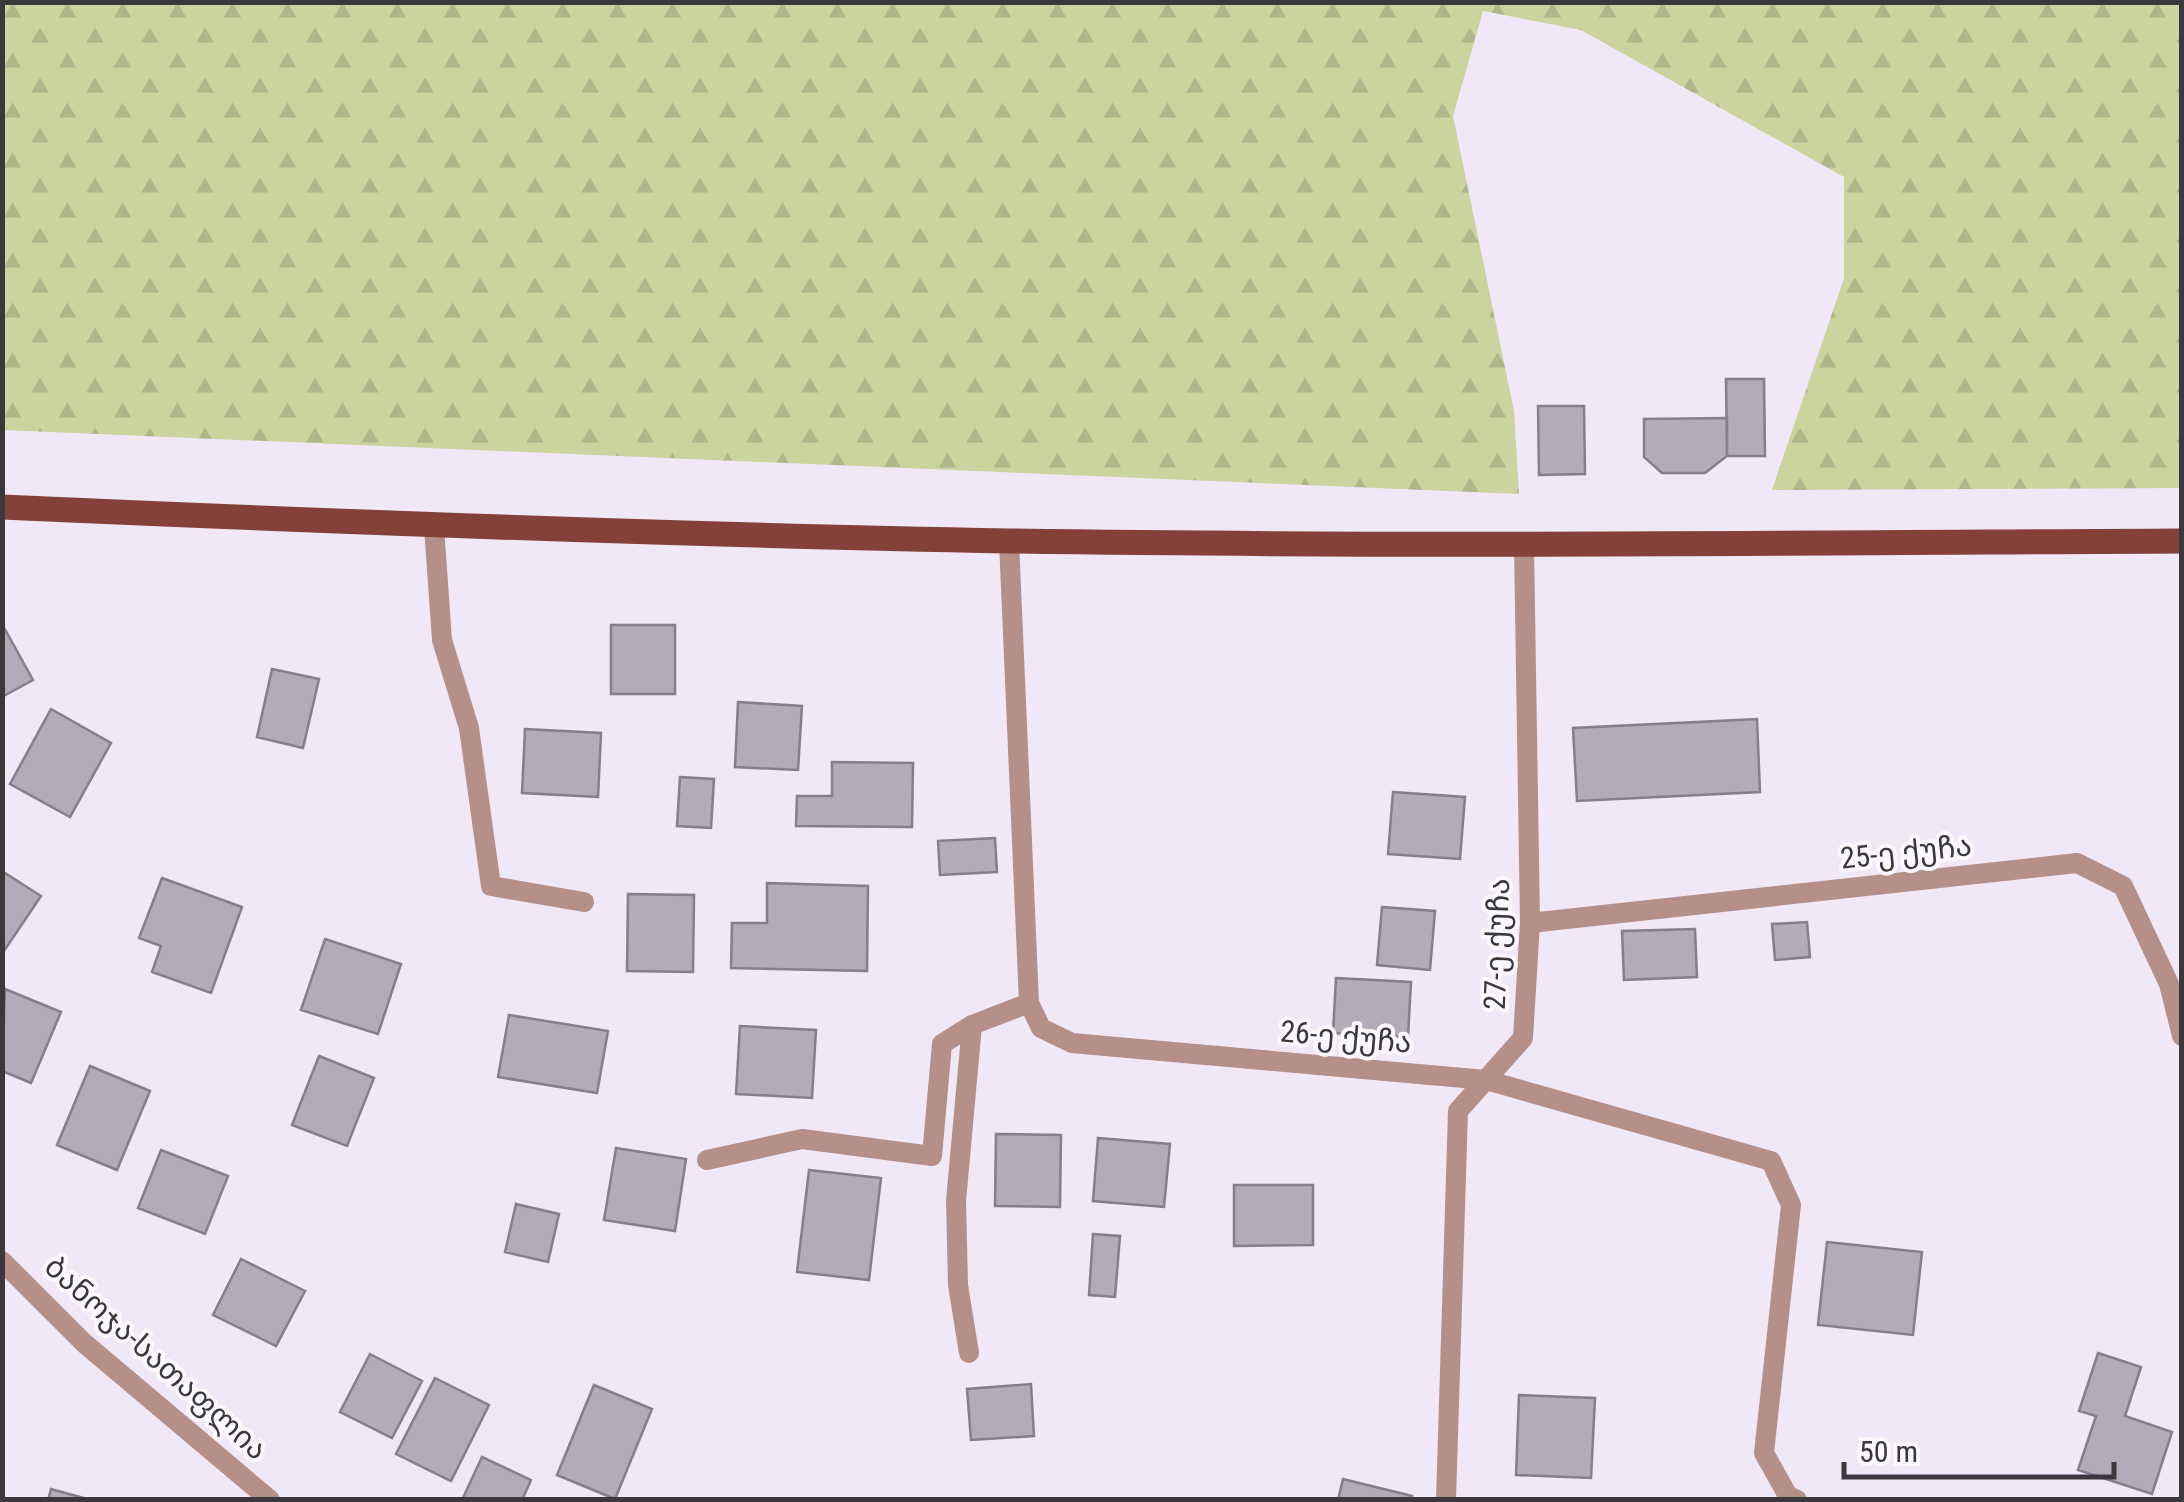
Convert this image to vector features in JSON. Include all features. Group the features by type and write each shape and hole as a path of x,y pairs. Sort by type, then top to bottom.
{"main road":[{"path":"2,507 434,527 1009,540 1524,544 2182,541"}],"street":[{"path":"434,527 442,640 469,728 491,886 584,902"},
{"path":"707,1160 802,1139 932,1156 942,1044 972,1025 1029,1002 1009,540"},
{"name":"27-ე ქუჩა","path":"1446,1500 1458,1112 1523,1038 1530,923 1524,544"},
{"name":"25-ე ქუჩა","path":"1530,923 2077,862 2124,886 2169,984 2182,1036"},
{"name":"26-ე ქუჩა","path":"1029,1002 1041,1028 1072,1042 1486,1080 1772,1162 1792,1205 1764,1452 1788,1496 1798,1500"},
{"path":"969,1352 958,1286 956,1202 972,1025"},
{"name":"ბანოჯა-სათაფლია","path":"2,1261 84,1343 270,1500"}],"green space":[{"path":"3,2 2181,3 2181,488 1772,490 1844,278 1844,177 1581,30 1483,11 1453,116 1514,411 1519,494 3,430"}],"building":[{"path":"1726,379 1764,379 1765,456 1727,456"},
{"path":"1538,406 1584,406 1585,474 1539,475"},
{"path":"1727,418 1727,456 1705,473 1662,473 1644,457 1644,419"},
{"path":"2,624 33,680 2,697"},
{"path":"611,625 675,625 675,694 611,694"},
{"path":"272,669 319,679 303,748 257,737"},
{"path":"738,702 802,706 798,770 735,767"},
{"path":"51,709 111,743 70,817 10,784"},
{"path":"1757,719 1760,792 1577,801 1573,728"},
{"path":"525,729 601,733 598,797 522,793"},
{"path":"832,762 913,763 912,827 796,826 797,796 832,796"},
{"path":"680,777 714,779 711,828 677,826"},
{"path":"1393,792 1465,797 1460,859 1388,854"},
{"path":"995,838 997,872 940,875 938,841"},
{"path":"2,871 41,896 2,954"},
{"path":"162,878 242,907 211,993 152,972 161,946 139,938"},
{"path":"767,883 868,886 867,971 731,968 732,923 767,923"},
{"path":"628,894 694,895 693,972 627,971"},
{"path":"1382,907 1435,911 1430,970 1377,965"},
{"path":"1807,922 1810,957 1775,960 1772,924"},
{"path":"1695,929 1697,977 1624,980 1622,931"},
{"path":"325,939 401,964 378,1034 301,1010"},
{"path":"1336,978 1411,982 1408,1037 1333,1033"},
{"path":"5,989 61,1012 31,1083 2,1071"},
{"path":"509,1015 608,1031 597,1093 498,1077"},
{"path":"740,1026 816,1030 812,1098 736,1094"},
{"path":"319,1056 374,1078 347,1146 292,1125"},
{"path":"90,1066 150,1091 117,1170 57,1145"},
{"path":"996,1134 1061,1135 1060,1207 995,1206"},
{"path":"1098,1138 1170,1144 1164,1207 1093,1201"},
{"path":"616,1148 686,1159 675,1231 604,1220"},
{"path":"161,1150 228,1176 205,1234 138,1208"},
{"path":"809,1170 881,1178 869,1280 797,1272"},
{"path":"1234,1185 1313,1185 1313,1245 1234,1246"},
{"path":"516,1204 559,1214 548,1262 505,1252"},
{"path":"1093,1234 1120,1236 1115,1297 1089,1295"},
{"path":"1827,1242 1922,1252 1913,1335 1818,1325"},
{"path":"241,1259 305,1291 276,1346 213,1315"},
{"path":"2098,1353 2141,1367 2125,1416 2172,1432 2152,1494 2078,1470 2096,1416 2079,1411"},
{"path":"370,1354 422,1381 392,1438 340,1412"},
{"path":"435,1378 489,1405 451,1481 396,1454"},
{"path":"1031,1384 1034,1436 971,1440 967,1389"},
{"path":"594,1385 652,1409 615,1499 557,1475"},
{"path":"1519,1395 1595,1398 1591,1478 1516,1475"},
{"path":"482,1457 531,1480 522,1500 462,1500"},
{"path":"1343,1479 1412,1496 1411,1500 1338,1500"},
{"path":"51,1489 91,1500 48,1500"}]}
